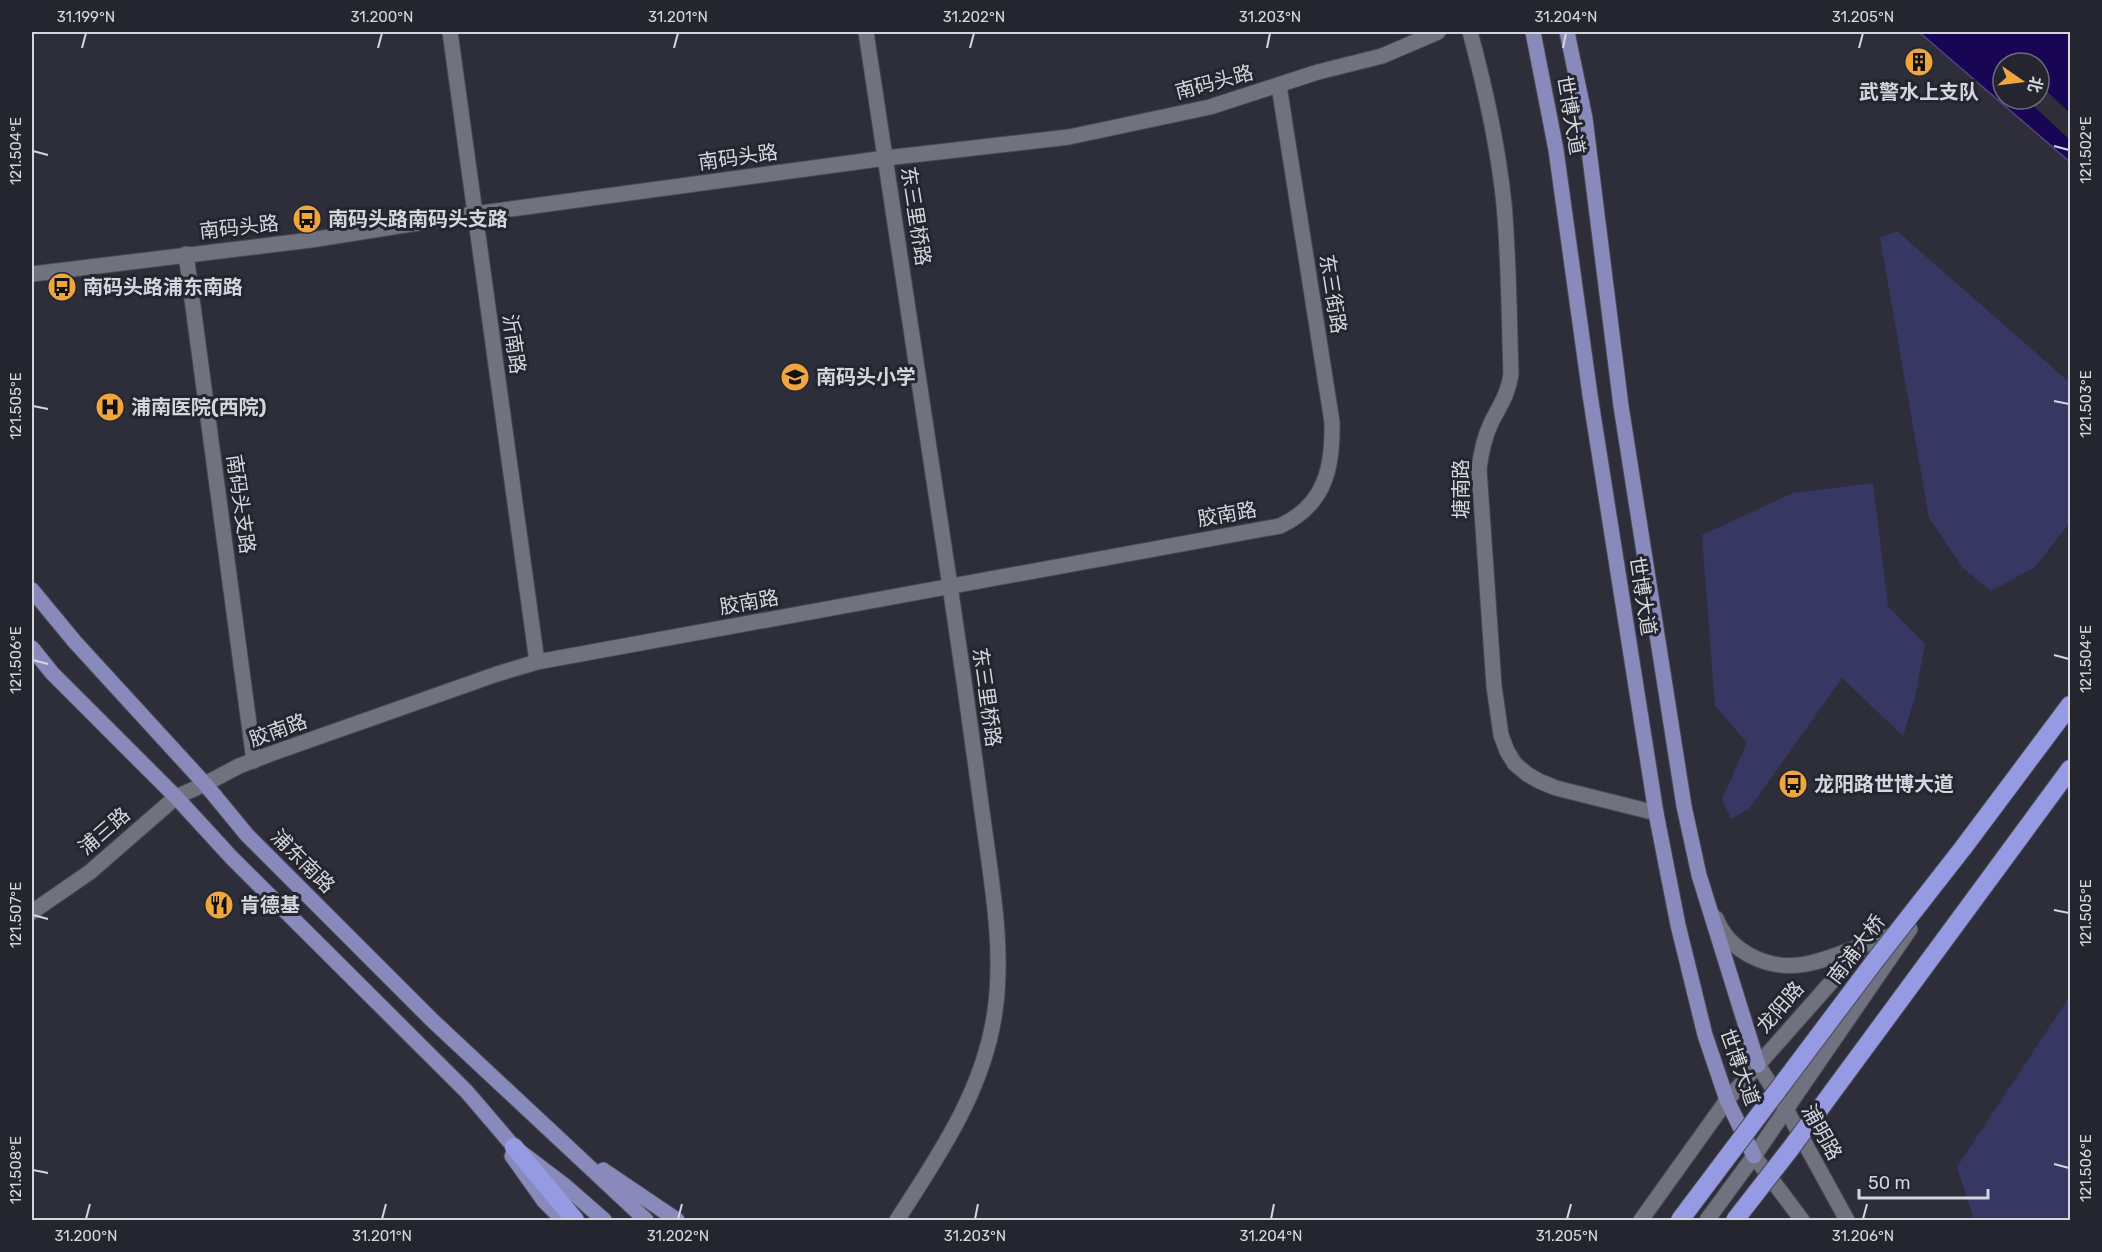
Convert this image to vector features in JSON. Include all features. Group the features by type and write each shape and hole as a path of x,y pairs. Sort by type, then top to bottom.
{"highway":[{"name":"南浦大桥","path":"1680,1221 2070,705"},
{"path":"1735,1221 2070,769"},
{"path":"514,1147 575,1221"}],"main road":[{"name":"世博大道","path":"1533,32 1556,150 1590,395 1656,813 1678,925 1705,1035 1727,1100 1754,1156"},
{"name":"世博大道","path":"1567,32 1585,118 1623,417 1684,806 1699,875 1758,1065"},
{"name":"浦东南路","path":"32,590 75,642 205,784 247,835 424,1012 646,1221"},
{"path":"32,648 52,673 176,797 231,857 467,1092 514,1147 564,1185 604,1221"},
{"path":"467,1092 544,1201 563,1221"},
{"name":"浦东南路","path":"564,1143 677,1221"}],"street":[{"name":"沂南路","path":"450,32 537,662"},
{"name":"东三里桥路","path":"866,32 997,913 999,969 995,1013 985,1055 970,1098 949,1141 897,1221"},
{"name":"南码头路","path":"32,274 311,240 474,214 886,158 1069,136 1210,107 1318,72 1382,56 1438,32"},
{"name":"塘南路","path":"1470,32 1480,69 1500,178 1506,227 1511,374 1506,396 1485,439 1479,469 1494,686 1501,735 1515,764 1539,781 1556,788 1656,813"},
{"name":"东三街路","path":"1279,86 1332,422 1333,446 1329,467 1322,488 1311,505"},
{"name":"南码头支路","path":"186,254 254,760"},
{"name":"胶南路","path":"205,784 254,760 496,674 537,662 1280,526 1297,518 1311,505"},
{"name":"浦三路","path":"32,912 90,872 176,797 205,784"},
{"path":"1699,875 1718,925 1734,945 1755,959 1777,964 1798,965 1819,961 1864,945"},
{"name":"龙阳路","path":"1641,1221 1727,1100 1864,945 1910,929 1707,1221"},
{"name":"浦明路","path":"1758,1065 1786,1110 1847,1221"},
{"path":"1754,1156 1802,1221"}],"shaded area":[{"path":"1919,32 2070,32 2070,162 2011,111 2051,111 2051,51 1991,51 1991,94"},
{"path":"1897,231 2070,383 2070,522 2035,567 1991,591 1963,568 1929,518 1880,238"},
{"path":"1873,483 1888,606 1925,644 1915,698 1903,736 1842,678 1749,809 1731,819 1722,799 1747,743 1715,706 1702,535 1793,493"},
{"path":"2070,996 2070,1220 1974,1220 1957,1167"}],"pier":[{"path":"2051,95 2070,113 2070,140 2039,111 2051,111"}],"place":[{"name":"武警水上支队","path":"1919,62"},
{"name":"南码头路南码头支路","path":"307,219"},
{"name":"南码头路浦东南路","path":"62,287"},
{"name":"南码头小学","path":"795,377"},
{"name":"浦南医院(西院)","path":"110,407"},
{"name":"龙阳路世博大道","path":"1793,784"},
{"name":"肯德基","path":"219,905"}]}
